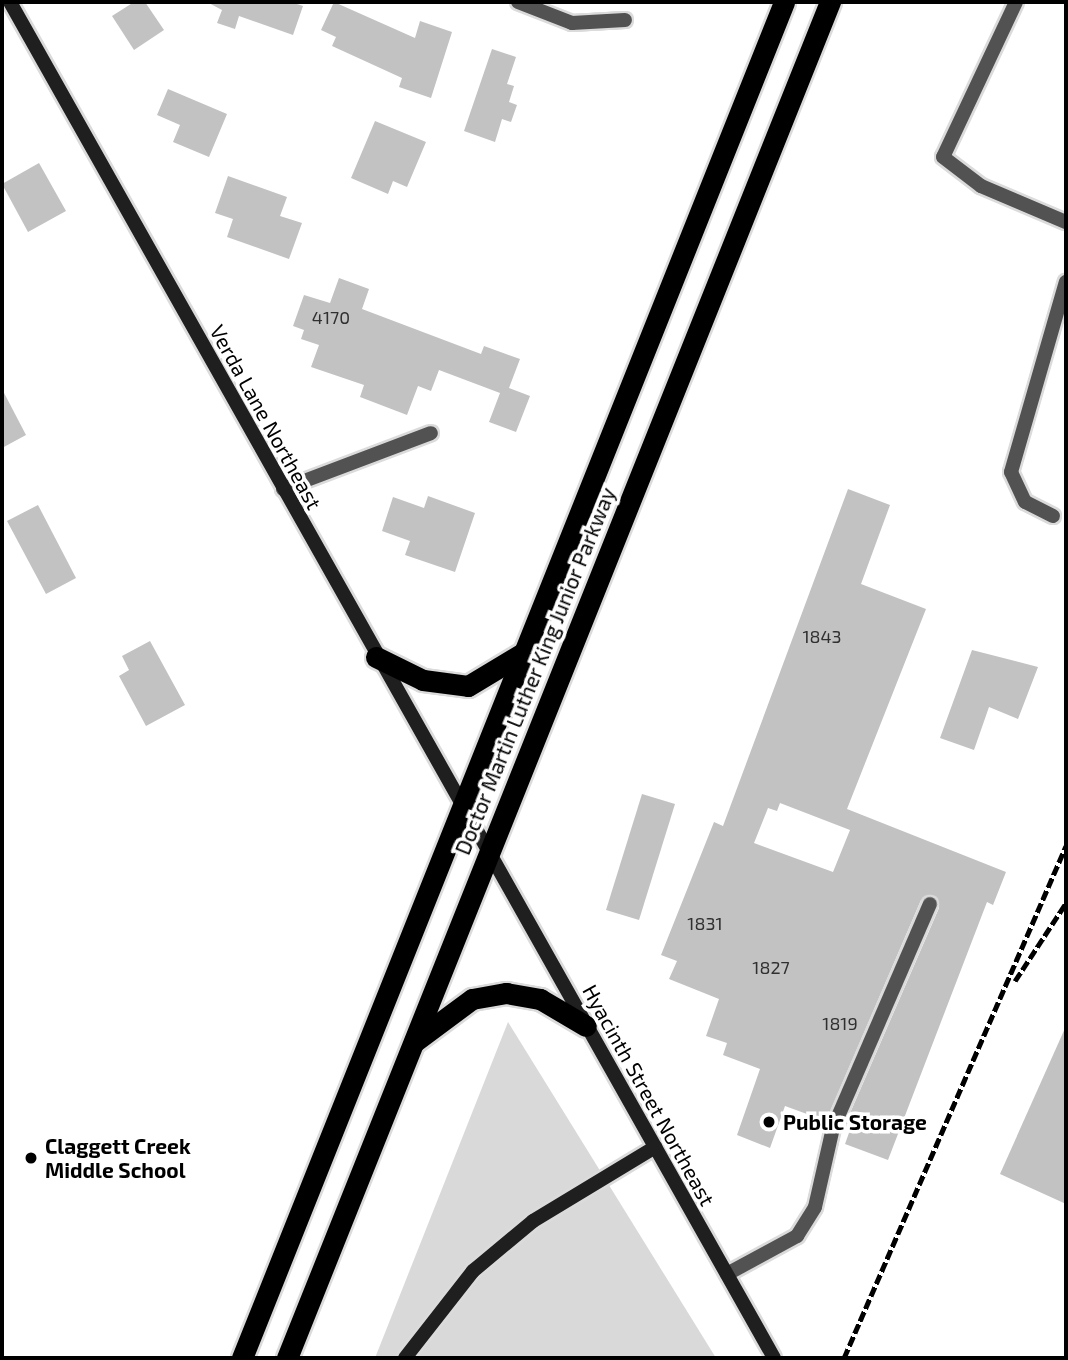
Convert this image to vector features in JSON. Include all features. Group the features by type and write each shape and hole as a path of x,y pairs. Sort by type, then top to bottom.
{"highway":[{"name":"Doctor Martin Luther King Junior Parkway","path":"242,1358 785,2"},
{"name":"Doctor Martin Luther King Junior Parkway","path":"287,1358 830,2"},
{"path":"376,657 423,680 468,686 524,652"},
{"path":"413,1043 472,999 506,993 540,999 586,1026"}],"street":[{"name":"Verda Lane Northeast","path":"10,2 376,657 489,851"},
{"path":"518,2 572,23 625,20"},
{"path":"1016,2 943,158 981,186 1066,222"},
{"path":"1053,516 1025,502 1011,472 1066,282"},
{"path":"283,489 431,433"},
{"name":"Hyacinth Street Northeast","path":"489,851 774,1358"},
{"path":"727,1274 797,1236 815,1207 833,1128 930,904"},
{"path":"405,1358 432,1318 503,1246 588,1184 655,1147"}],"shaded area":[{"path":"508,1022 716,1358 375,1358"}],"building":[{"path":"134,2 145,2 164,30 134,50 112,16"},
{"path":"207,2 291,2 303,6 293,35 239,16 235,29 217,23 222,10"},
{"path":"334,2 415,38 420,21 452,32 431,98 399,87 402,78 332,46 336,37 321,30"},
{"path":"492,49 516,57 507,84 514,86 509,102 517,105 511,122 502,119 495,142 464,131"},
{"path":"168,89 227,114 209,157 173,142 180,125 157,115"},
{"path":"375,121 426,142 407,187 393,181 388,194 351,178"},
{"path":"39,163 66,211 28,232 2,184"},
{"path":"228,176 287,197 280,216 302,223 289,259 227,237 233,219 215,213"},
{"path":"339,278 369,289 362,309 481,354 484,346 520,359 509,388 530,396 516,432 489,422 500,393 439,370 431,391 418,386 407,415 360,397 364,385 311,367 319,345 301,339 304,330 293,326 304,295 330,303"},
{"path":"2,389 26,435 2,448"},
{"path":"848,489 890,505 861,584 926,609 847,809 1006,872 993,905 987,902 888,1160 845,1144 850,1130 844,1127 939,908 937,898 921,900 826,1121 785,1106 770,1148 737,1135 760,1069 723,1055 727,1043 706,1036 719,999 669,979 677,961 661,955 714,822 723,826","holes":["780,803 850,830 833,872 754,843 768,808 777,811"]},
{"path":"428,496 475,513 455,572 405,555 410,541 382,531 393,497 424,508"},
{"path":"38,505 76,578 46,594 7,521"},
{"path":"150,641 185,705 146,726 119,676 129,670 122,656"},
{"path":"972,650 1038,667 1018,719 989,707 974,750 940,738"},
{"path":"642,794 675,804 639,920 606,910"},
{"path":"1066,1026 1066,1204 1000,1174"}],"railway":[{"path":"844,1358 1066,846"},
{"path":"1015,981 1066,903"}],"place":[{"name":"Public Storage","path":"769,1122"},
{"name":"Claggett Creek Middle School","path":"31,1158"}]}
